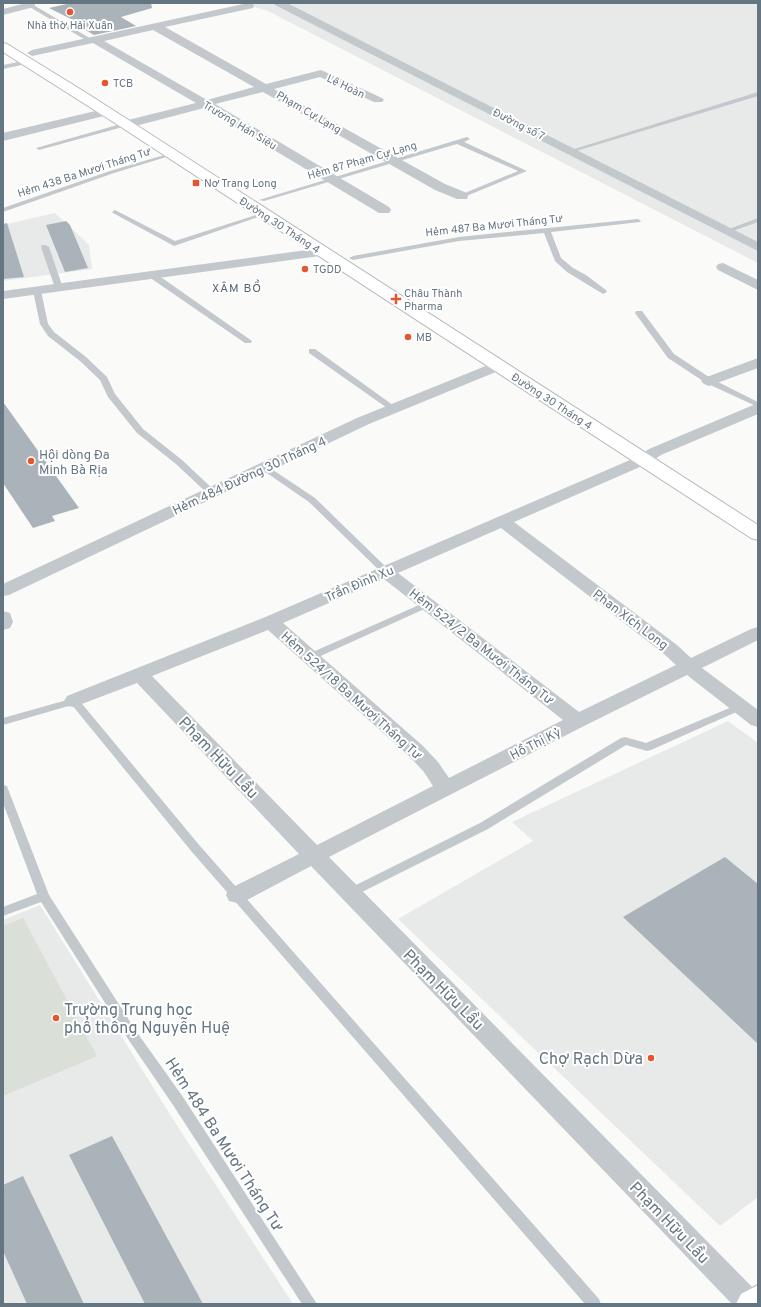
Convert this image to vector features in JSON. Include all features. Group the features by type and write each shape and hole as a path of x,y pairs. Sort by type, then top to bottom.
{"main road":[{"name":"Đường 30 Tháng 4","path":"3,37 108,112 132,122 173,154 263,207"},
{"name":"Đường 30 Tháng 4","path":"3,47 30,57 132,122 649,456 758,534"},
{"name":"Đường 30 Tháng 4","path":"347,261 498,366 649,456 758,518"},
{"path":"751,1304 758,1300"}],"street":[{"name":"Đường số 7","path":"285,3 758,246"},
{"path":"3,12 28,4"},
{"path":"30,57 93,40 249,6"},
{"name":"Phạm Cự Lạng","path":"156,27 440,187 462,196"},
{"name":"Trương Hán Siêu","path":"93,40 206,104 384,210"},
{"name":"Lê Hoàn","path":"132,122 321,73 378,100"},
{"path":"3,137 108,112"},
{"path":"3,295 152,276 328,250"},
{"path":"723,267 758,286"},
{"path":"709,381 758,363"},
{"name":"Hẻm 484 Đường 30 Tháng 4","path":"3,591 264,467 393,408 498,366"},
{"name":"Trần Đình Xu","path":"74,700 270,622 502,522 758,408"},
{"name":"Phan Xích Long","path":"502,522 670,649 688,666 739,707 758,720"},
{"name":"Hẻm 524/2 Ba Mươi Tháng Tư","path":"386,572 577,721"},
{"path":"3,617 3,624"},
{"name":"Hẻm 524/18 Ba Mươi Tháng Tư","path":"270,622 416,751 431,768 446,789"},
{"name":"Hồ Thị Kỷ","path":"237,894 577,721 758,633"},
{"name":"Phạm Hữu Lầu","path":"139,674 313,856 522,1068 751,1304"}],"lane":[{"path":"28,4 93,40"},
{"path":"3,67 30,57"},
{"path":"571,151 758,94"},
{"path":"39,148 132,122"},
{"name":"Hẻm 87 Phạm Cự Lạng","path":"115,212 174,244 209,234 263,207 330,179 467,139"},
{"path":"458,142 524,171 462,196"},
{"name":"Hẻm 438 Ba Mươi Tháng Tư","path":"3,210 112,172 173,154"},
{"path":"728,231 758,220"},
{"name":"Hẻm 487 Ba Mươi Tháng Tư","path":"347,261 459,238 638,221"},
{"path":"547,230 558,259 570,270 583,277 603,292"},
{"path":"45,247 59,288"},
{"path":"152,276 248,341"},
{"path":"37,291 44,324 51,334 83,359 104,379 111,395 140,431 152,442 180,462 211,492"},
{"path":"639,314 671,356 709,381 758,405"},
{"path":"312,351 393,408"},
{"path":"264,467 312,500 386,572"},
{"path":"310,657 428,604"},
{"path":"3,722 74,700 196,849 237,894 594,1304"},
{"path":"350,893 484,826 624,741 647,747 739,707"},
{"name":"Hẻm 484 Ba Mươi Tháng Tư","path":"3,789 44,896 128,1028 178,1101 310,1304"},
{"path":"3,912 44,896"}],"shaded area":[{"path":"242,3 758,3 758,263 268,11"},
{"path":"55,213 89,245 92,269 3,281 3,225"},
{"name":"Chợ Rạch Dừa","path":"728,721 758,743 758,1197 720,1226 398,919 533,841 512,822"},
{"name":"Trường Trung học phổ thông Nguyễn Huệ","path":"40,905 171,1116 293,1304 3,1304 3,920"},
{"path":"23,918 97,1056 3,1096 3,926"}],"building":[{"path":"71,3 151,3 152,8 121,17 136,26 94,35 69,20 71,19 49,8"},
{"path":"66,221 70,225 88,268 65,272 46,225"},
{"path":"7,223 24,277 3,279 3,224"},
{"path":"3,402 79,508 52,516 55,521 33,528 3,483"},
{"path":"725,857 758,884 758,1044 623,917"},
{"path":"112,1136 203,1304 145,1304 69,1155"},
{"path":"23,1176 84,1304 27,1304 3,1251 3,1185"}],"place":[{"name":"Nhà thờ Hải Xuân","path":"70,12"},
{"name":"TCB","path":"105,83"},
{"name":"Nơ Trang Long","path":"196,183"},
{"name":"TGDD","path":"305,269"},
{"name":"Châu Thành Pharma","path":"396,299"},
{"name":"MB","path":"408,337"},
{"name":"Hội dòng Đa Minh Bà Rịa","path":"31,461"},
{"name":"Trường Trung học phổ thông Nguyễn Huệ","path":"56,1018"},
{"name":"Chợ Rạch Dừa","path":"651,1058"}],"district":[{"name":"XÂM BỒ","path":"237,288"}]}
